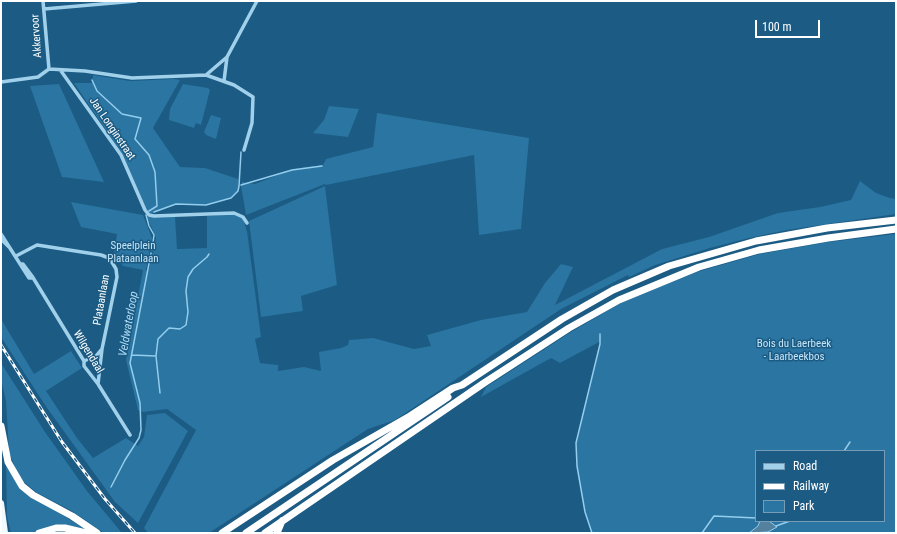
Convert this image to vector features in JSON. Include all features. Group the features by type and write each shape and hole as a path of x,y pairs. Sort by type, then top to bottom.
{"highway":[{"path":"222,533 333,460 410,416 454,388 462,385 562,319 613,290 669,266 728,248 788,234 896,220"},
{"path":"265,533 484,383 569,328 620,300 699,267 759,250 828,238 896,230"},
{"path":"246,533 445,400 456,392 462,385"},
{"path":"1,420 1,434"},
{"path":"1,426 8,462 22,486 33,495 72,516 97,533"},
{"path":"1,503 5,533"},
{"path":"277,533 282,521"},
{"path":"39,533 56,528 65,528 86,533"}],"street":[{"name":"Akkervoor","path":"43,1 49,69"},
{"path":"44,10 136,1"},
{"path":"206,75 226,57 256,1"},
{"path":"224,81 226,57"},
{"path":"1,82 38,77 49,69 61,71 85,71 132,78 206,75 224,81 245,91 253,97 252,123 244,150"},
{"name":"Jan Longinstraat","path":"61,71 121,155 145,210 149,215 234,213 243,216 247,224"},
{"name":"Wilgendaal","path":"1,234 29,278 32,278 84,361 84,366 98,384 130,435"},
{"name":"Wilgendaal","path":"1,239 7,247 9,247"},
{"name":"Plataanlaan","path":"16,256 37,245 101,255 112,261 116,269 116,277 102,349 98,384"},
{"path":"84,361 96,356 102,349"}],"green space":[{"path":"93,75 130,81 180,80 153,128 180,167 205,168 238,179 238,191 231,198 206,205 176,204 150,214 148,213 123,155 74,83 92,83"},
{"path":"59,84 104,182 62,177 30,86"},
{"path":"183,84 208,88 210,90 201,125 196,123 194,128 169,120 170,109"},
{"path":"329,106 359,109 348,137 313,133 324,120"},
{"path":"377,113 529,138 521,229 479,235 474,155 325,184 246,215 241,186 242,182 255,184 293,169 323,165 326,159 373,147"},
{"path":"211,115 221,118 216,139 206,135 204,132"},
{"name":"Speelplein Plataanlaan","path":"860,181 876,193 896,199 896,214 787,230 749,238 655,265 629,277 628,275 561,309 395,420 368,429 209,533 148,533 144,528 196,430 167,409 143,412 138,410 126,360 143,270 123,266 114,253 117,234 81,227 71,202 143,215 152,238 146,270 148,273 156,238 147,217 175,217 177,249 207,248 207,216 233,214 239,216 243,219 247,231 261,337 255,339 260,363 278,365 278,371 304,367 321,371 319,352 341,348 348,345 349,340 373,338 414,349 431,346 427,335 481,320 527,312 545,283 561,264 573,267 555,305 662,249 709,237 778,213 820,207 851,200"},
{"path":"325,186 337,285 301,296 303,311 261,317 249,221"},
{"name":"Bois du Laerbeek - Laarbeekbos","path":"896,234 896,533 763,533 768,532 773,523 771,522 885,522 885,450 755,450 755,522 760,522 758,526 749,533 592,533 585,512 577,466 576,443 601,341 560,363 551,358 481,397 486,387 571,332 621,303 700,271 760,254 828,242"},
{"path":"1,319 34,374 71,351 82,368 46,391 77,438 93,458 126,438 138,446 144,437 147,415 165,413 188,431 138,523 115,502 47,408 1,337"},
{"path":"1,363 45,432 87,491 122,533 104,533 72,511 36,492 24,482 16,470 9,452 6,401 1,379"},
{"path":"6,462 19,487 91,533 86,530 41,529 33,533 11,533 7,517"}],"shaded area":[{"path":"760,522 770,522 777,527 768,532 749,533 758,526"}],"waterway":[{"name":"Veldwaterloop","path":"92,80 97,91 122,114 141,118 135,139 149,155 155,172 157,206 149,211"},
{"path":"154,212 176,204 206,205 231,198 238,191 241,152"},
{"path":"241,185 292,170 322,166"},
{"name":"Veldwaterloop","path":"146,215 149,226 154,235 152,250"},
{"name":"Veldwaterloop","path":"111,487 125,460 139,438 141,430 140,403 130,363 151,253"},
{"path":"132,355 156,356 158,339 169,328 180,329 186,325 188,312 186,291 188,277 193,269 209,254"},
{"path":"592,533 585,512 577,466 576,443 600,344 600,334"},
{"path":"156,356 160,393"},
{"path":"845,450 850,442"},
{"path":"702,533 714,516 755,518"},
{"path":"776,526 787,522"}],"railway":[{"path":"1,345 62,442 105,499 135,533"}]}
